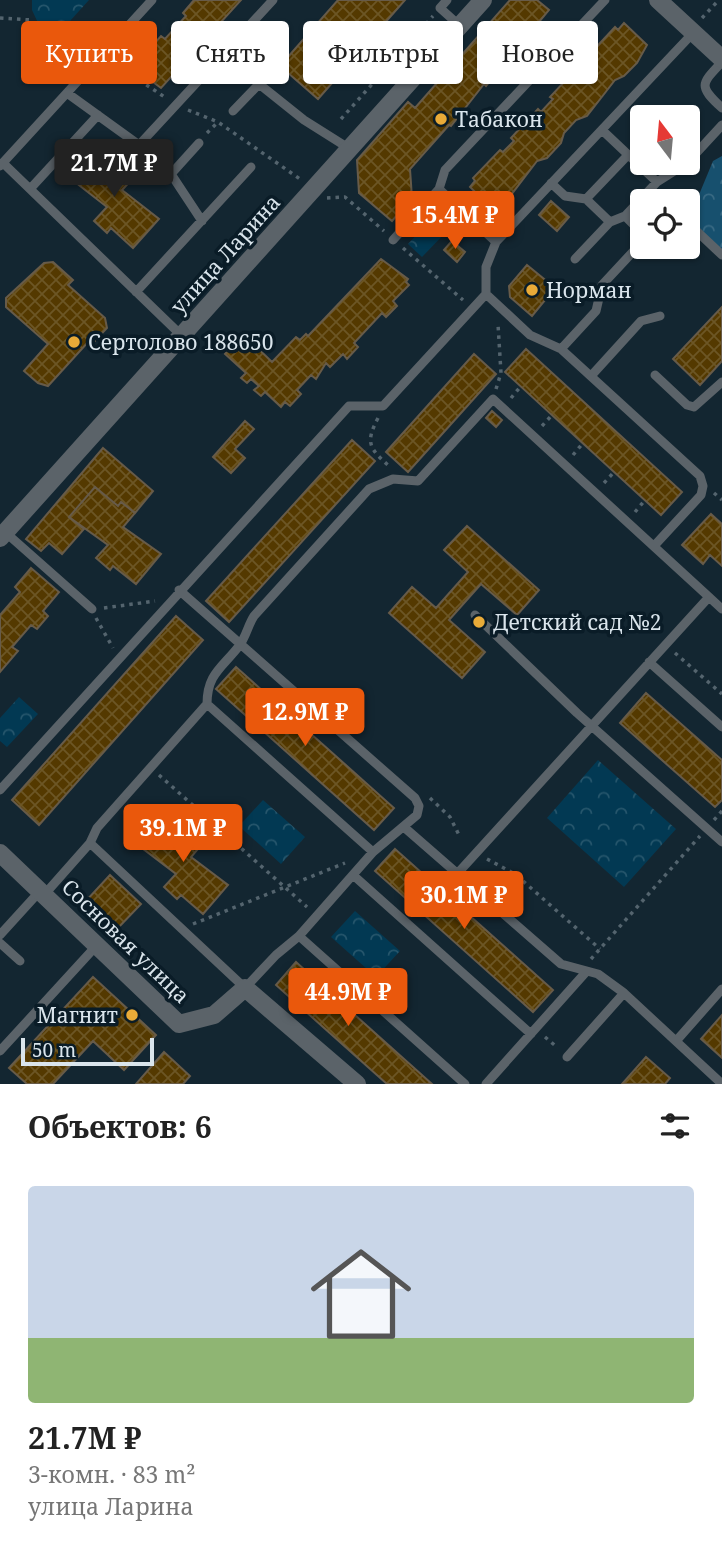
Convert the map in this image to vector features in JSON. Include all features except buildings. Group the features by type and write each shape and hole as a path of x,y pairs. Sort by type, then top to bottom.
{"street":[{"name":"улица Ларина","path":"463,22 482,0"},
{"path":"658,0 722,60"},
{"name":"улица Ларина","path":"2,535 408,84"},
{"name":"Сосновая улица","path":"0,853 179,1024 214,1014 245,988"},
{"path":"245,988 357,1084"}],"lane":[{"path":"133,21 152,0"},
{"path":"139,145 273,0"},
{"path":"393,240 439,188 445,170 600,2"},
{"path":"444,4 456,21"},
{"path":"0,790 349,406 383,406 486,294 486,267 496,242 694,33"},
{"path":"722,60 706,79 704,86 706,94 722,108"},
{"path":"76,84 1,165 30,189 182,336"},
{"path":"233,111 259,84 304,120 350,149"},
{"path":"68,93 139,145 170,174 202,221"},
{"path":"30,189 98,115"},
{"path":"700,148 722,125"},
{"path":"602,130 657,182"},
{"path":"170,174 199,143"},
{"path":"586,199 628,155"},
{"path":"136,292 251,167"},
{"path":"575,259 610,222 625,216 657,182 668,175"},
{"path":"551,183 565,196 586,199 610,222"},
{"path":"439,188 496,242"},
{"path":"625,216 630,221"},
{"path":"700,234 722,255"},
{"path":"561,349 596,311 602,285 630,255"},
{"path":"486,294 530,335 561,349 700,476 703,486 701,495 654,547"},
{"path":"591,376 641,321 660,316"},
{"path":"655,374 687,405 694,407 722,382"},
{"path":"0,935 90,844 97,828 207,704 207,687 242,643 245,629 254,616 369,489 394,479 418,481 493,399 722,609"},
{"path":"2,535 92,609"},
{"path":"90,844 245,988 299,936 373,852 405,828 416,815 419,806 415,798 179,590"},
{"path":"457,874 709,597"},
{"path":"475,615 591,726 722,842"},
{"path":"649,662 721,726"},
{"path":"207,704 373,852"},
{"path":"405,828 561,964 598,974 624,993 722,1084"},
{"path":"353,875 533,1032"},
{"path":"299,936 465,1084"},
{"path":"0,943 20,961"},
{"path":"0,1051 97,945"},
{"path":"486,1084 584,971"},
{"path":"677,1040 722,989"},
{"path":"567,1056 624,993"}],"path":[{"path":"341,119 444,4"},
{"path":"0,18 32,21"},
{"path":"145,84 161,95"},
{"path":"176,106 218,122 304,182"},
{"path":"493,399 501,373 497,304"},
{"path":"376,454 370,445 369,435 383,406"},
{"path":"120,656 102,634 92,609 171,599"},
{"path":"666,644 722,694"},
{"path":"151,767 317,915"},
{"path":"584,971 600,949 722,811"},
{"path":"181,929 373,852"},
{"path":"485,858 515,874 600,949"},
{"path":"533,1032 567,1056"}],"green space":[{"path":"32,0 89,0 70,21 37,21 32,10"},
{"path":"722,156 722,254 704,242 700,233 700,192 713,161"},
{"path":"437,213 451,227 422,257 408,244"},
{"path":"19,697 38,714 7,747 0,741 0,718"},
{"path":"598,760 676,829 624,887 547,818"},
{"path":"263,800 305,837 281,864 239,826"},
{"path":"355,911 400,951 376,977 331,937"}],"place":[{"name":"Табакон","path":"441,119"},
{"name":"Норман","path":"532,290"},
{"name":"Сертолово 188650","path":"74,342"},
{"name":"Детский сад №2","path":"479,622"},
{"name":"Магнит","path":"132,1015"}]}
